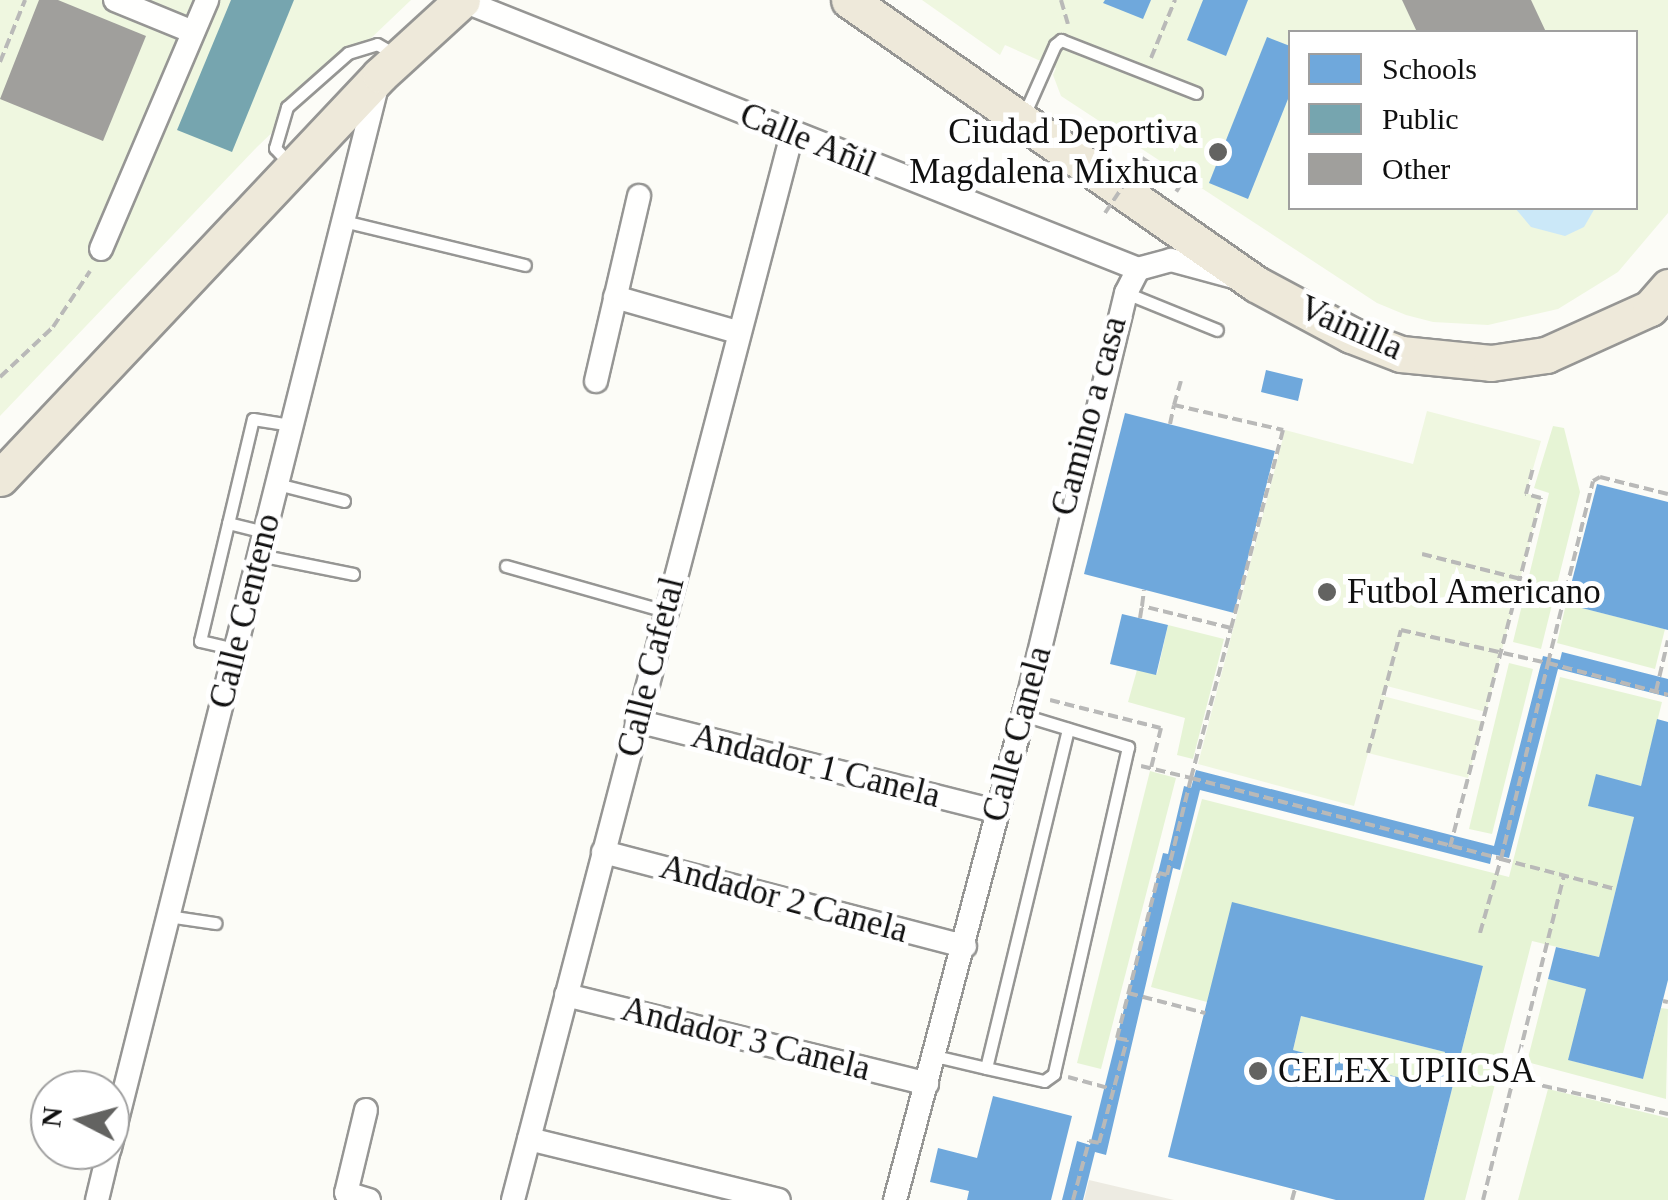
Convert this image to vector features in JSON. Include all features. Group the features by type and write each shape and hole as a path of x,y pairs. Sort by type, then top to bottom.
{"main road":[{"name":"Calle Añil","path":"0,478 389,66 462,0"},
{"path":"849,0 1256,284"},
{"name":"Vainilla","path":"1256,284 1351,335 1401,354 1450,362 1492,364 1546,356 1662,304"}],"street":[{"path":"115,0 193,32"},
{"path":"101,250 207,0"},
{"name":"Calle Añil","path":"462,0 1138,269 1171,260 1256,284"},
{"name":"Calle Centeno","path":"130,1070 343,221 389,66"},
{"name":"Calle Cafetal","path":"513,1200 737,332 792,134"},
{"path":"596,381 639,196"},
{"name":"Calle Canela","path":"895,1200 1023,715 1126,293 1138,269"},
{"path":"616,297 737,332"},
{"name":"Andador 1 Canela","path":"637,720 996,812"},
{"name":"Andador 2 Canela","path":"602,852 964,946"},
{"name":"Andador 3 Canela","path":"566,995 927,1084"},
{"path":"366,1110 346,1194 369,1200"},
{"path":"529,1139 779,1200"},
{"name":"Calle Centeno","path":"97,1200 105,1170"}],"lane":[{"path":"1022,119 1054,46 1062,40 1072,40 1196,93"},
{"path":"343,221 525,265"},
{"path":"1126,293 1217,330"},
{"path":"235,649 200,641 253,419 292,425"},
{"path":"277,484 344,501"},
{"path":"228,523 265,532"},
{"path":"259,555 352,574"},
{"path":"506,566 665,611"},
{"path":"935,1056 1044,1082 1054,1074 1129,754 1125,743 1023,715"},
{"path":"986,1068 1068,729"},
{"path":"168,916 215,923"}],"path":[{"path":"0,62 25,0"},
{"path":"1061,0 1072,40"},
{"path":"1146,72 1174,0"},
{"path":"1104,214 1142,158 1181,184"},
{"path":"0,377 53,327 101,250"},
{"path":"1170,424 1181,381"},
{"path":"1073,1200 1089,1140 1100,1144 1127,1040 1117,1038 1128,992 1159,873 1167,875 1283,430 1174,405"},
{"path":"1450,847 1542,498 1526,494 1533,468"},
{"path":"1480,933 1592,481 1600,477 1668,494"},
{"path":"1422,554 1520,579"},
{"path":"1140,618 1144,590"},
{"path":"1142,606 1232,628"},
{"path":"1368,753 1402,630 1668,695"},
{"path":"1656,692 1668,640"},
{"path":"1042,692 1044,699 1161,728 1150,768 1616,889"},
{"path":"1482,1200 1564,875"},
{"path":"1128,992 1204,1013"},
{"path":"1054,1074 1114,1089"},
{"path":"1513,1080 1668,1114"},
{"path":"1292,1200 1295,1190"}],"green space":[{"path":"0,0 411,0 257,147 0,416"},
{"name":"Ciudad Deportiva Magdalena Mixhuca","path":"922,0 1668,0 1668,213 1618,272 1558,309 1488,325 1433,322 1377,303 1061,96 1053,75 1056,68 1005,45 1000,55"},
{"name":"Futbol Americano","path":"1427,411 1541,441 1526,493 1541,498 1486,712 1387,686 1383,696 1483,722 1468,778 1368,753 1354,806 1198,764 1285,430 1413,464"},
{"path":"1553,426 1564,428 1580,492 1541,649 1513,642 1549,493 1534,488"},
{"path":"1566,604 1665,629 1655,669 1557,643"},
{"path":"1168,625 1224,639 1193,759 1177,755 1185,718 1128,702 1137,670 1157,674"},
{"path":"1509,663 1533,669 1492,834 1469,829"},
{"path":"1560,677 1662,702 1641,786 1597,775 1589,806 1634,817 1599,957 1532,941 1465,1200 1424,1200 1483,966 1207,1002 1151,987 1202,799 1509,877"},
{"path":"1150,771 1176,778 1101,1069 1077,1063"},
{"path":"1548,979 1586,989 1569,1060 1643,1079 1661,1008 1668,1009 1666,1099 1527,1062"},
{"path":"1301,1016 1445,1052 1436,1087 1293,1050"},
{"path":"1548,1089 1668,1118 1668,1200 1518,1200"}],"shaded area":[{"path":"1089,1180 1174,1200 1084,1200"}],"water":[{"path":"1517,210 1594,210 1584,227 1565,236 1531,227"}],"building: Schools":[{"path":"1151,0 1143,19 1103,3"},
{"path":"1203,0 1248,0 1226,56 1187,40"},
{"path":"1267,37 1288,45 1288,99 1248,199 1209,183"},
{"path":"1266,370 1303,379 1298,401 1261,392"},
{"path":"1125,413 1275,451 1234,613 1084,574"},
{"path":"1597,484 1668,502 1668,630 1566,604"},
{"path":"1122,614 1168,625 1156,675 1110,664"},
{"path":"1562,652 1668,679 1668,697 1558,669 1509,858 1492,854 1490,864 1200,790 1180,870 1173,868 1106,1155 1095,1152 1083,1200 1062,1200 1077,1141 1090,1145 1163,853 1168,854 1184,786 1191,788 1196,770 1494,846 1543,656 1560,660"},
{"path":"1657,719 1668,722 1668,980 1643,1079 1568,1060 1586,989 1548,979 1556,947 1599,957 1634,817 1588,806 1596,774 1641,786"},
{"path":"1232,902 1483,966 1424,1200 1336,1200 1168,1157","holes":["1301,1016 1445,1052 1436,1087 1293,1050"]},
{"path":"993,1096 1072,1116 1051,1200 967,1200 969,1191 930,1182 938,1148 977,1158"}],"building: Public":[{"path":"231,0 294,0 232,152 177,130"}],"building: Other":[{"path":"39,0 58,0 146,36 103,141 0,99"},
{"path":"1402,0 1531,0 1545,30 1416,30"}],"place":[{"name":"Ciudad Deportiva Magdalena Mixhuca","path":"1218,152"},
{"name":"Futbol Americano","path":"1327,592"},
{"name":"CELEX UPIICSA","path":"1258,1071"}]}
